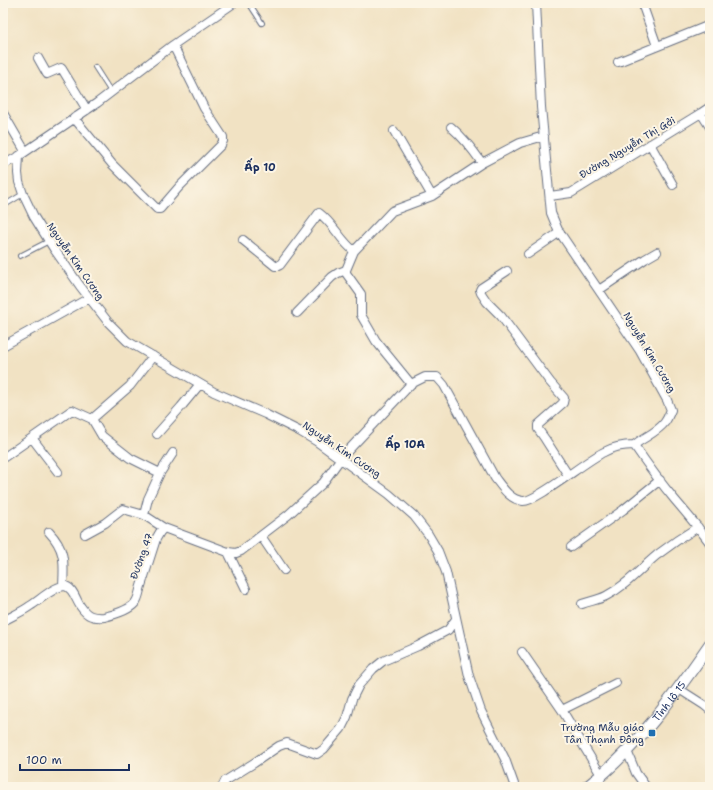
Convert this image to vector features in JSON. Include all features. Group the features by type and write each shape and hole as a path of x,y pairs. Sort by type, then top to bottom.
{"main road":[{"name":"Tỉnh lộ 15","path":"594,783 627,751 679,689 710,644"}],"street":[{"path":"3,165 87,110 173,45 234,3"},
{"name":"Nguyễn Kim Cương","path":"536,3 541,107 552,214 560,232 640,351 671,410 665,423 634,445"},
{"path":"644,9 657,46"},
{"path":"618,62 710,25"},
{"path":"74,118 112,164 157,209 160,209 179,187 221,145 223,141 223,137 204,108 173,45"},
{"path":"38,58 47,74 61,68 62,69 87,110"},
{"name":"Đường Nguyễn Thị Gởi","path":"550,196 571,192 701,114 710,106"},
{"path":"3,113 22,153"},
{"path":"701,114 710,127"},
{"path":"451,127 460,134 482,163"},
{"path":"394,131 432,196"},
{"path":"411,384 376,341 361,315 361,294 346,273 354,251 392,211 432,196 482,163 520,143 544,136"},
{"path":"650,144 673,185"},
{"name":"Nguyễn Kim Cương","path":"22,153 18,178 23,194 34,217 89,298 108,322 127,341 214,392 265,414 316,441 389,494 414,516 428,534 438,551 446,572 471,683 481,711 505,759 515,787"},
{"path":"243,240 275,266 278,266 319,213 354,251"},
{"path":"528,254 560,232"},
{"path":"599,290 657,252"},
{"path":"297,314 332,277 346,270"},
{"path":"507,271 482,288 480,293 501,316 550,382 564,398 563,403 538,425 538,429 568,474"},
{"path":"3,346 89,298"},
{"path":"92,419 130,386 153,356"},
{"path":"228,552 236,553 241,551 288,515 323,483 340,458 411,384 425,377 437,377 444,385 495,478 505,490 516,498 524,501 532,498 605,451 626,445 634,445 710,543"},
{"path":"157,434 200,384"},
{"path":"3,458 72,410 92,419 102,436 130,458 160,473"},
{"path":"32,438 58,472"},
{"path":"144,516 148,500 160,473 174,453"},
{"path":"571,547 623,510 660,480"},
{"path":"85,534 123,509 144,516 164,528"},
{"path":"582,604 608,595 631,579 676,540 698,527"},
{"name":"Đường 47","path":"63,586 68,587 86,613 93,617 112,616 134,604 138,597 156,539 164,528 228,552"},
{"path":"3,621 30,606 54,589 63,586 64,560 62,551 56,539 49,532"},
{"path":"261,536 284,570"},
{"path":"228,552 246,589"},
{"path":"222,787 225,781 279,746 287,743 316,754 324,749 341,730 352,699 359,685 373,668 383,661 418,646 448,630 456,619"},
{"path":"522,652 562,710 594,783"},
{"path":"562,710 616,683"},
{"path":"679,689 710,710"},
{"path":"627,751 636,773 646,787"}],"lane":[{"path":"248,3 262,23"},
{"path":"95,67 112,92"},
{"path":"3,206 23,194"},
{"path":"20,256 49,241"}],"place":[{"name":"Trường Mẫu giáo Tân Thạnh Đông","path":"652,733"}],"district":[{"name":"Ấp 10","path":"260,167"},
{"name":"Ấp 10A","path":"405,444"}]}
